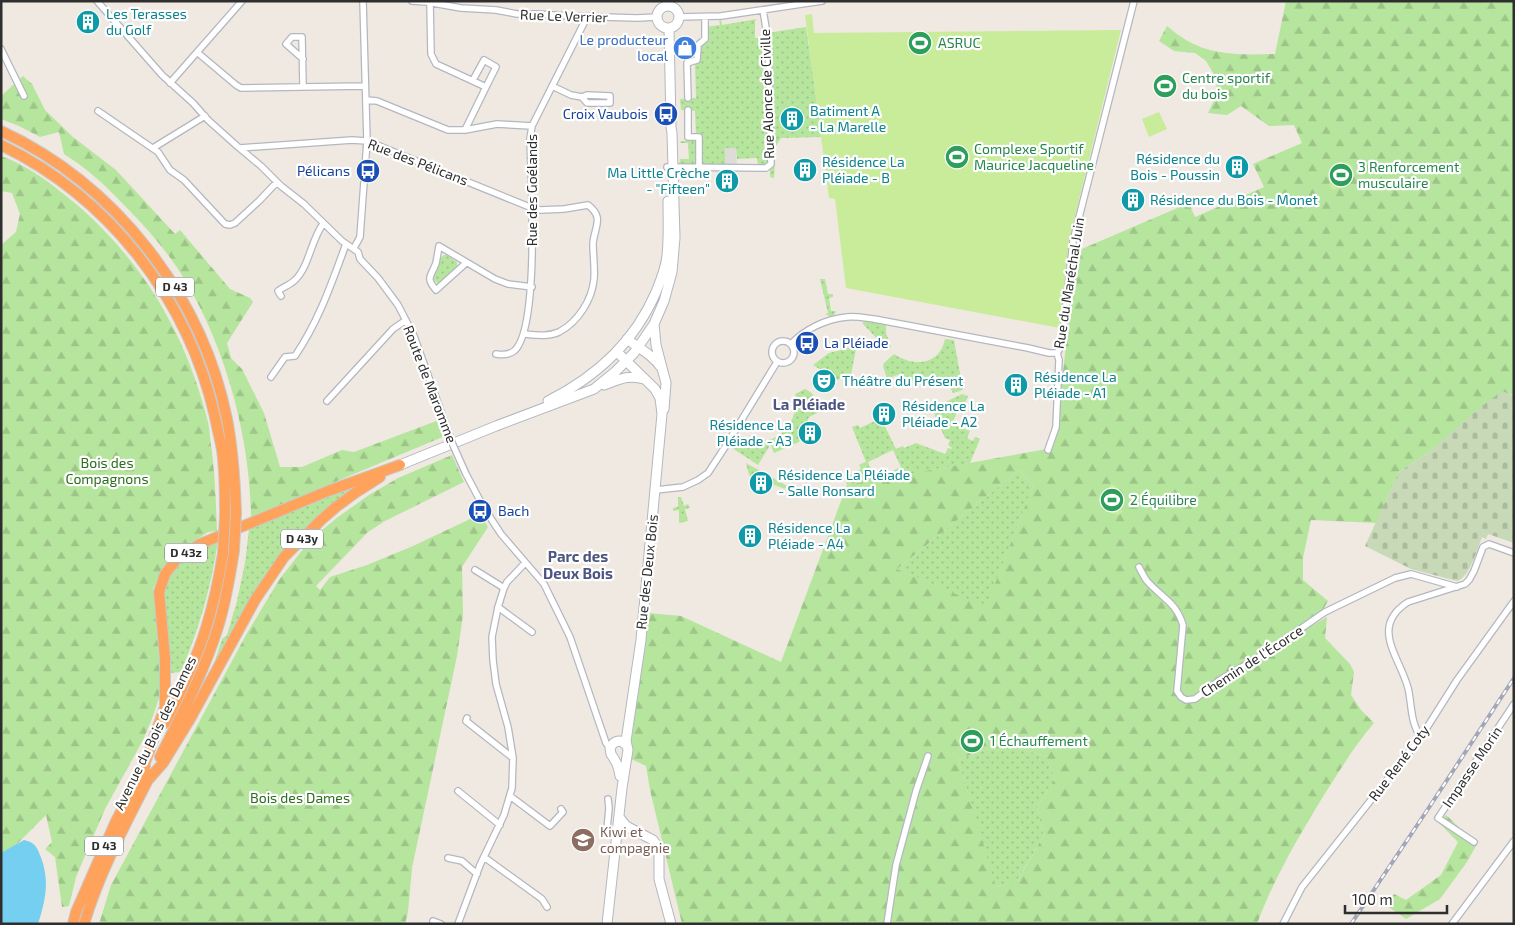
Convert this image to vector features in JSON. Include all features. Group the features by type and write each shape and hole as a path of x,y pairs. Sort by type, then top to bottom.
{"highway":[{"name":"Avenue du Bois des Dames","path":"1,131 53,160 92,191 129,227 174,285 197,328 220,393 231,442 235,478 234,551 228,589 205,664 189,699 116,821 76,912 73,924"},
{"name":"Avenue du Bois des Dames","path":"1,145 26,157 83,197 121,234 140,257 165,294 188,336 200,363 222,449 225,514 224,553 206,629 188,678 108,858 84,924"},
{"name":"D 43y","path":"145,775 163,763 190,719 255,600 284,558 336,507 362,488 400,465"},
{"name":"D 43z","path":"145,775 165,708 165,658 159,609 159,592 165,574 177,558 200,544 400,465"}],"street":[{"name":"Route de Maromme","path":"97,1 170,83 289,194 304,204 323,224 358,252 360,259 393,298 420,349 453,445 466,474 489,517 501,534 544,584 564,623 604,735 618,744"},
{"path":"170,83 242,1"},
{"path":"354,248 360,237 367,141 363,1"},
{"name":"Rue Le Verrier","path":"412,1 517,14 586,17 658,17"},
{"path":"678,17 705,17 822,1"},
{"name":"Rue du Maréchal Juin","path":"1048,450 1056,421 1059,360 1056,352 1062,343 1073,241 1134,1"},
{"path":"430,3 431,54 434,61 436,64 486,87"},
{"path":"670,4 676,11 678,17 677,24 665,28 660,24 658,17 661,9 670,4"},
{"name":"Rue Alonce de Civille","path":"672,167 766,168 771,164 768,40 763,10"},
{"name":"Rue des Goélands","path":"496,354 505,355 515,350 524,334 532,287 530,139 532,126 586,17"},
{"path":"688,98 687,63 697,60 698,45 705,39 705,17"},
{"path":"496,426 576,386 606,362 617,352 637,326 652,301 667,256 672,167 667,138 671,127 669,28"},
{"path":"1,48 24,96"},
{"path":"198,53 239,87 365,86"},
{"path":"303,59 303,86"},
{"path":"464,130 496,67 484,60 473,80"},
{"path":"552,86 571,95 582,97"},
{"path":"366,100 377,101 448,130 464,130 497,124 532,126"},
{"path":"688,110 688,137 699,137 699,167"},
{"path":"98,111 158,152 170,170 184,180 224,224 230,225 235,223 277,182"},
{"path":"153,148 206,116"},
{"name":"Rue des Pélicans","path":"240,148 352,140 367,141 532,208 540,210 564,209 588,205 595,210 598,220 593,242 594,278 591,296 580,313 569,325 558,332 524,334"},
{"name":"D 43y","path":"400,465 594,389 627,361 654,324 669,287 674,252 672,167"},
{"path":"280,296 278,291 295,280 300,273 323,224"},
{"path":"271,377 285,357 295,356 306,339 320,312 346,244"},
{"path":"466,263 436,290 430,284 429,277 436,264 439,246 466,263 508,284 532,287"},
{"path":"791,344 810,328 825,322 849,317 874,319 1049,353 1056,352"},
{"path":"327,401 393,329 406,320"},
{"name":"Rue des Deux Bois","path":"654,324 656,345 666,380 665,406 662,414"},
{"path":"627,339 652,356 662,369"},
{"path":"780,341 791,344 794,350 792,359 787,363 777,362 772,352 774,345 780,341"},
{"name":"Rue des Deux Bois","path":"617,352 648,380 655,389 660,398 662,414 641,640 628,730 618,744"},
{"path":"656,490 683,487 708,473 726,448 777,362"},
{"path":"594,389 628,376 636,376 648,380"},
{"path":"1420,736 1414,727 1407,684 1389,640 1388,632 1393,616 1400,607 1408,602 1464,584 1469,580 1483,547 1486,545 1489,544 1514,553"},
{"path":"458,924 466,899 500,824 512,788 512,758 508,727 496,684 492,637 504,588 525,562"},
{"name":"Chemin de l'Écorce","path":"1138,567 1147,580 1175,607 1180,617 1182,625 1177,691 1186,700 1195,698 1325,612 1395,578 1411,574 1457,587"},
{"path":"476,570 504,588"},
{"name":"Rue René Coty","path":"1283,924 1302,888 1420,736 1457,680 1514,601"},
{"path":"498,607 532,632"},
{"name":"Impasse Morin","path":"1474,842 1438,818 1514,704"},
{"path":"467,718 466,721 512,758"},
{"path":"607,924 628,750 618,744 611,754 618,765 622,788"},
{"path":"615,758 620,759 626,756"},
{"path":"887,924 896,866 916,791 928,756"},
{"path":"458,791 500,824"},
{"path":"510,796 550,826 563,812 561,809"},
{"path":"608,799 607,828 617,831"},
{"path":"619,817 626,826 653,840 659,848 660,879 670,924"},
{"path":"1452,924 1514,841"},
{"path":"484,857 542,899 547,907"},
{"path":"448,858 462,861 477,874"},
{"path":"433,922 441,924"}],"green space":[{"path":"1286,1 1514,1 1514,395 1502,392 1433,449 1399,472 1376,523 1311,520 1303,558 1303,580 1328,601 1324,608 1309,622 1313,625 1327,617 1325,638 1350,664 1354,672 1351,695 1361,710 1374,723 1360,740 1305,826 1279,874 1257,924 682,924 646,766 629,758 648,613 681,616 781,662 847,485 1047,449 1059,406 1077,251 1189,203 1195,217 1264,187 1253,164 1302,143 1294,125 1269,126 1241,106 1227,115 1208,113 1217,94 1216,78 1206,61 1195,53 1174,51 1159,41 1167,26 1186,40 1218,52 1275,54","holes":["1019,470 1033,486 986,607 897,569","1003,744 1046,756 1055,778 1037,808 1044,835 1018,880 996,887 958,759"]},
{"name":"Complexe Sportif Maurice Jacqueline","path":"812,14 814,33 1121,30 1069,240 1060,328 846,288 835,199 829,198 805,15"},
{"path":"719,19 721,19 722,25 757,19 755,21 755,38 766,40 764,72 767,72 767,85 764,86 764,95 767,95 767,138 764,139 765,160 767,160 767,163 763,166 758,165 757,158 737,159 736,148 725,148 726,167 679,167 680,159 689,159 688,143 680,143 681,141 693,141 696,135 695,111 681,110 680,99 696,98 695,63 698,45 702,43 705,27 720,25"},
{"path":"806,27 822,137 781,138 776,146 774,178 770,177 767,33"},
{"path":"23,76 32,84 45,110 73,137 116,170 175,234 180,230 230,289 250,298 253,302 227,343 231,358 242,369 264,413 280,467 302,467 342,450 354,452 439,420 445,436 251,517 245,452 231,386 220,354 193,293 176,266 138,219 96,178 64,154 59,132 40,137 1,119 1,96"},
{"path":"1159,112 1167,129 1149,137 1142,119"},
{"name":"Bois des Compagnons","path":"1,156 34,172 83,210 106,232 145,280 162,306 189,362 208,422 214,472 217,531 208,532 173,555 161,570 153,589 161,676 159,698 153,716 143,740 105,809 76,877 69,906 62,907 55,857 45,849 52,842 46,815 14,847 1,870 1,245 16,232 20,214 12,193 1,191"},
{"name":"3 Renforcement musculaire","path":"1346,162 1353,167 1351,172 1337,189 1333,190 1330,186 1330,178 1335,170"},
{"path":"444,255 457,262 457,266 440,283 437,283 432,277 440,258"},
{"path":"820,279 825,279 828,294 833,294 833,297 829,298 831,311 836,311 831,317 825,314 828,313"},
{"path":"864,320 886,324 886,333 891,347 888,350 863,324"},
{"path":"945,339 954,340 963,390 953,393 950,387 947,388 941,378 924,385 897,375 887,379 883,366 894,354 910,361 925,362 937,355"},
{"path":"849,348 856,349 851,375 844,376 838,380 813,365 829,353"},
{"path":"805,389 813,395 821,411 809,417 799,442 774,453 770,443 758,465 732,448 740,436 764,441 781,434 793,416 796,401 795,394"},
{"path":"1502,391 1514,396 1514,543 1488,534 1486,539 1482,537 1466,574 1457,581 1411,569 1365,546 1399,472 1433,449 1474,412"},
{"path":"962,394 968,396 963,409 959,408 952,424 970,431 967,438 973,441 975,437 980,439 970,463 883,479 882,476 901,467 893,450 868,462 875,480 847,485 849,475 861,469 859,465 866,462 852,427 858,425 860,428 881,418 896,449 916,443 945,454 948,448 952,448 948,445 950,440 945,438 932,409"},
{"name":"Bois des Dames","path":"452,455 464,482 385,521 368,532 316,586 320,590 330,577 367,565 413,546 468,520 479,512 488,527 462,567 463,615 457,656 412,868 405,924 99,924 111,885 246,635 279,580 310,540 338,517 369,495 398,478"},
{"path":"746,463 787,486 785,489 749,475"},
{"path":"1019,470 1033,486 986,608 897,569"},
{"path":"366,482 300,537 211,673 222,639 227,635 237,601 245,563 249,529"},
{"name":"2 Équilibre","path":"1112,484 1118,490 1122,512 1118,515 1111,512 1104,501 1106,490"},
{"path":"678,497 681,497 684,506 688,504 690,508 685,509 688,521 679,523 679,510 673,511 673,508 678,507"},
{"path":"218,539 204,607 194,640 181,672 170,673 163,590 172,571 178,564"},
{"path":"1003,744 1046,756 1055,778 1037,808 1044,835 1017,881 995,887 958,759"},
{"path":"1446,815 1477,844 1467,862 1440,899 1406,919 1387,906 1394,894 1406,900 1441,875 1458,842 1439,823"}],"shaded area":[{"path":"725,148 736,148 737,166 725,166"}],"water":[{"path":"24,840 36,847 43,864 46,890 41,915 38,924 1,924 1,853"}],"railway":[{"path":"1351,924 1514,678"}],"place":[{"name":"Les Terasses du Golf","path":"88,22"},
{"name":"ASRUC","path":"920,43"},
{"name":"Le producteur local","path":"685,48"},
{"name":"Centre sportif du bois","path":"1165,86"},
{"name":"Croix Vaubois","path":"666,114"},
{"name":"Batiment A - La Marelle","path":"792,119"},
{"name":"Complexe Sportif Maurice Jacqueline","path":"957,157"},
{"name":"Résidence du Bois - Poussin","path":"1237,167"},
{"name":"Résidence La Pléiade - B","path":"805,170"},
{"name":"Pélicans","path":"368,171"},
{"name":"3 Renforcement musculaire","path":"1341,175"},
{"name":"Ma Little Crèche - \"Fifteen\"","path":"727,181"},
{"name":"Résidence du Bois - Monet","path":"1133,200"},
{"name":"La Pléiade","path":"807,343"},
{"name":"Théâtre du Présent","path":"824,381"},
{"name":"Résidence La Pléiade - A1","path":"1016,385"},
{"name":"Résidence La Pléiade - A2","path":"884,414"},
{"name":"Résidence La Pléiade - A3","path":"810,433"},
{"name":"Résidence La Pléiade - Salle Ronsard","path":"761,483"},
{"name":"2 Équilibre","path":"1112,500"},
{"name":"Bach","path":"480,511"},
{"name":"Résidence La Pléiade - A4","path":"750,536"},
{"name":"1 Échauffement","path":"972,741"},
{"name":"Kiwi et compagnie","path":"583,840"}],"district":[{"name":"La Pléiade","path":"809,405"},
{"name":"Parc des Deux Bois","path":"578,566"}]}
